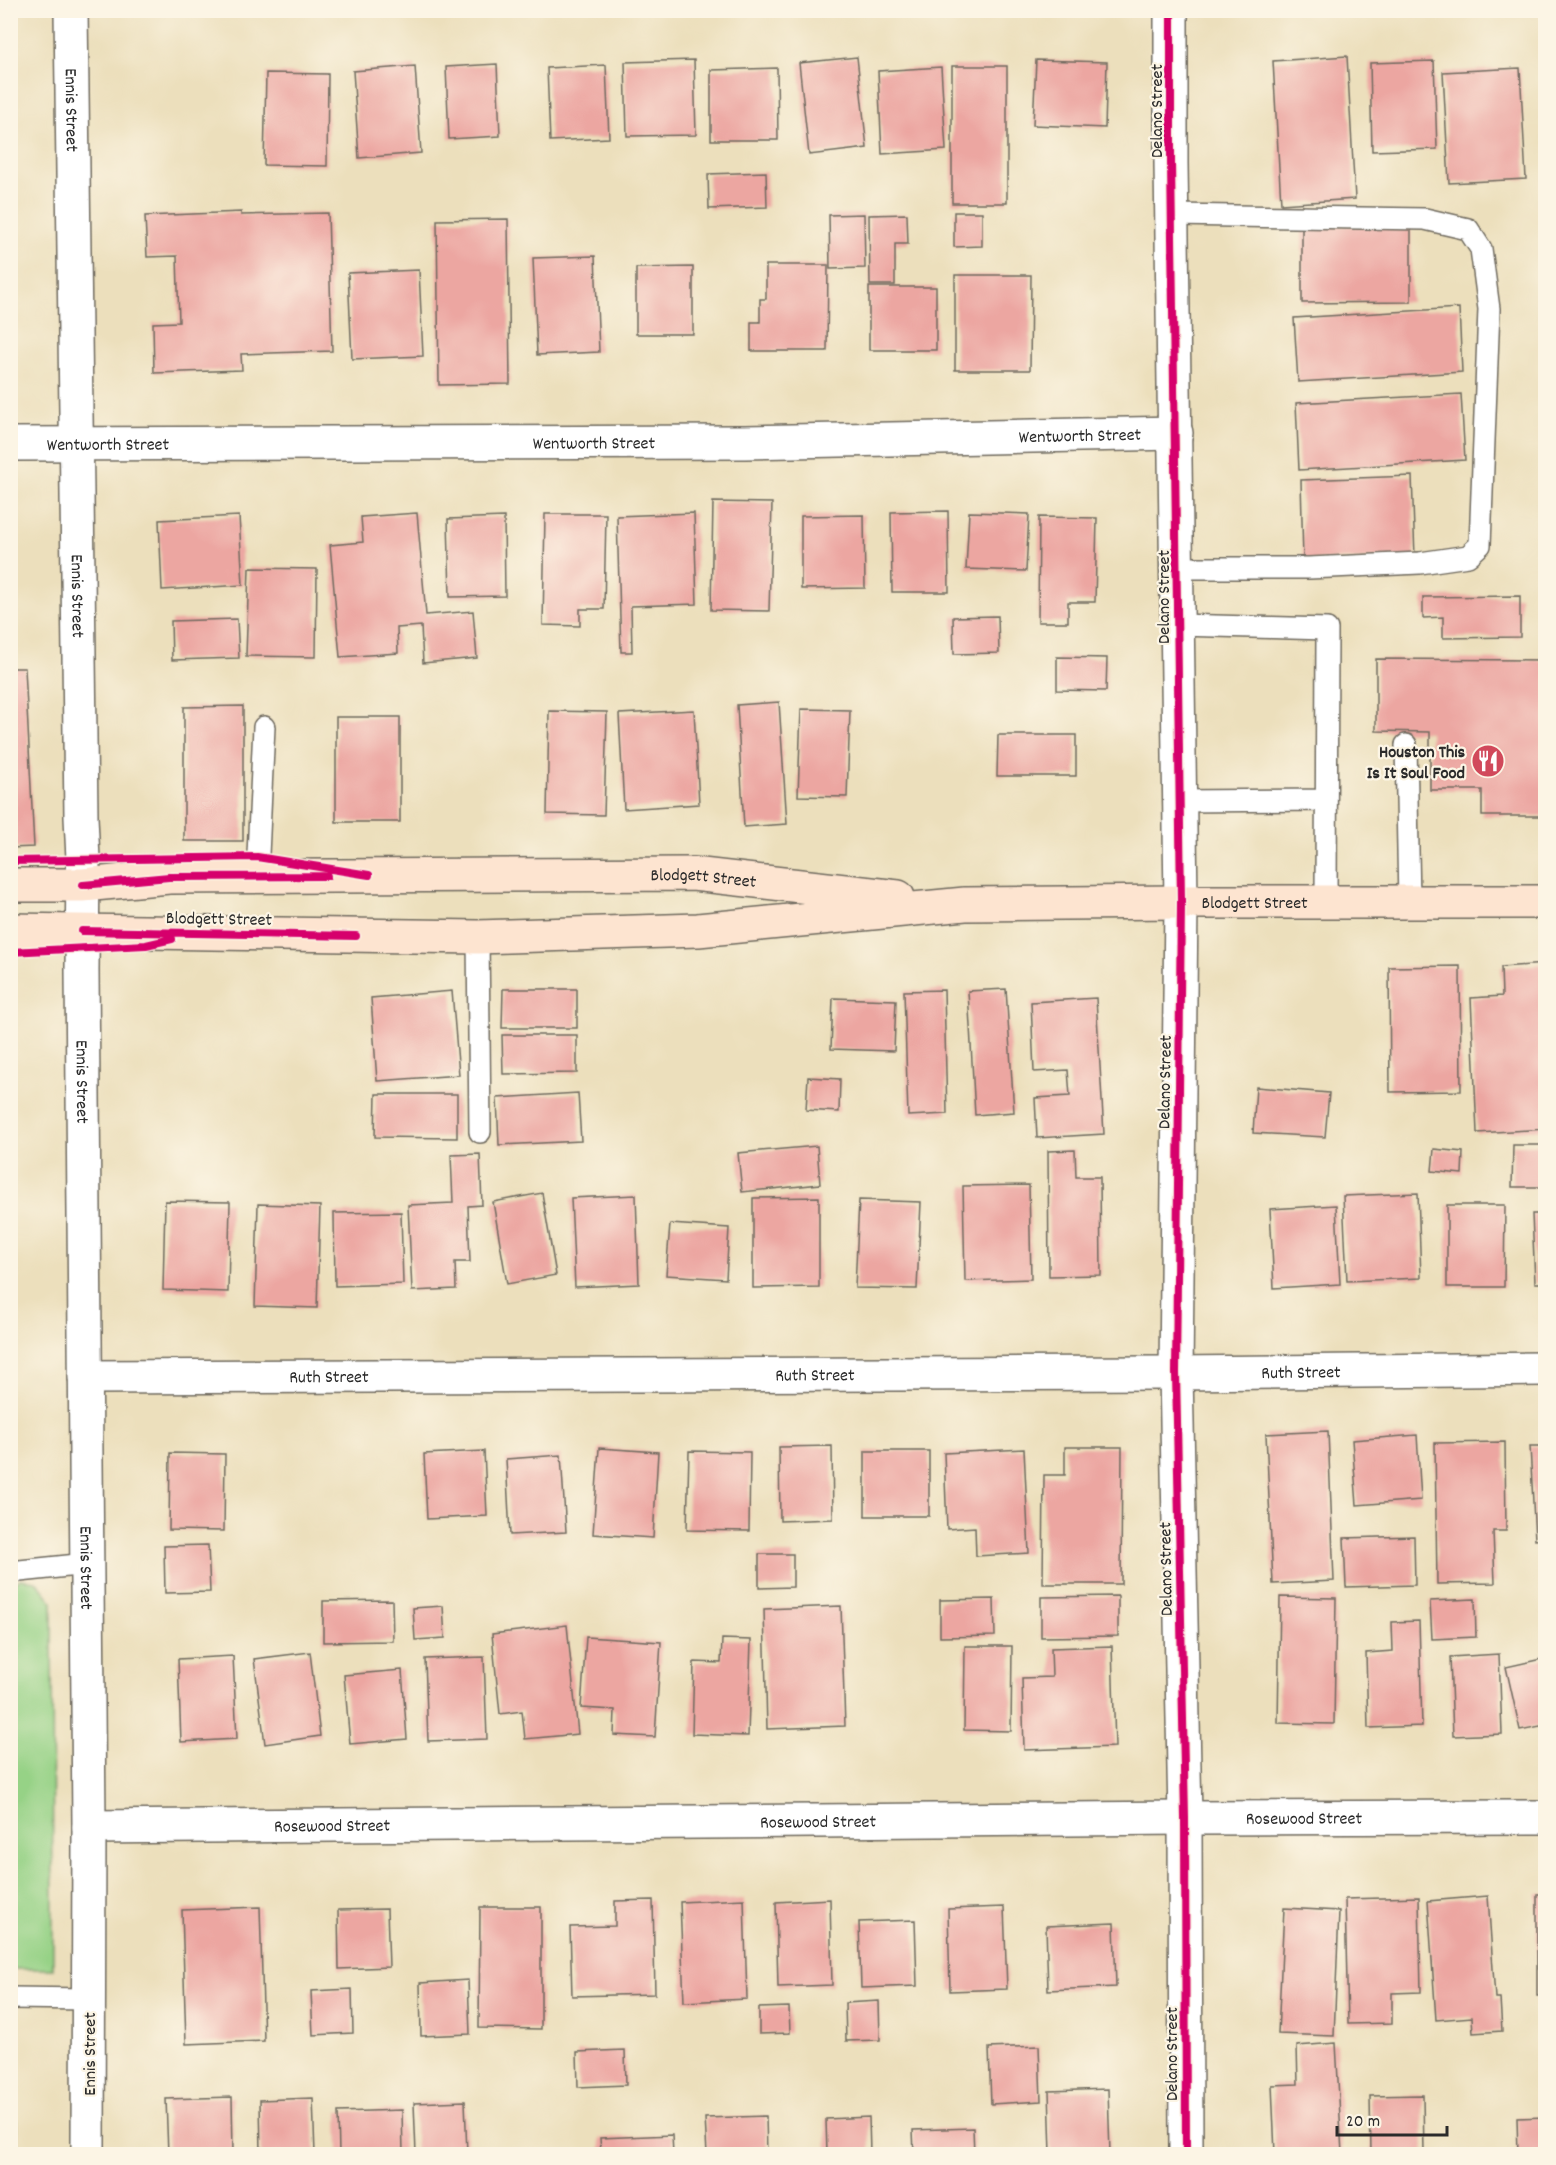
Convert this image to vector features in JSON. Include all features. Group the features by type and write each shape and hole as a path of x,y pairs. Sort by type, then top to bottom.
{"main road":[{"name":"Blodgett Street","path":"10,885 83,885 169,877 693,874 965,904"},
{"name":"Blodgett Street","path":"10,930 477,937 698,930 965,904 1545,902"}],"street":[{"name":"Ennis Street","path":"71,10 83,885 89,1827 88,2154"},
{"name":"Delano Street","path":"1171,10 1181,902 1176,1373 1185,1818 1186,2154"},
{"name":"Wentworth Street","path":"10,444 745,442 1176,433"},
{"name":"Ruth Street","path":"85,1377 1176,1373 1545,1369"},
{"name":"Rosewood Street","path":"89,1827 1545,1817"}],"lane":[{"path":"1173,216 1425,219 1468,229 1481,249 1489,309 1480,545 1468,556 1420,563 1309,568 1178,568"},
{"path":"1178,625 1327,629 1326,902"},
{"path":"257,876 264,727"},
{"path":"1406,745 1408,902"},
{"path":"1180,801 1326,801"},
{"path":"477,937 480,1132"},
{"path":"10,1572 87,1564"},
{"path":"10,1998 89,1999"}],"green space":[{"path":"20,1579 36,1581 52,1601 53,1969 11,1969 10,1588"},
{"path":"11,2114 16,2120 17,2154 11,2154"}],"building":[{"path":"1347,56 1355,199 1281,204 1273,61"},
{"path":"857,57 867,148 809,155 799,63"},
{"path":"694,60 696,135 627,136 625,62"},
{"path":"1036,60 1107,62 1105,128 1033,125"},
{"path":"1434,61 1437,149 1372,151 1370,63"},
{"path":"497,64 500,136 449,139 446,67"},
{"path":"606,65 609,138 550,141 547,68"},
{"path":"415,66 421,153 359,158 353,71"},
{"path":"952,66 1007,66 1007,203 952,203"},
{"path":"941,67 946,150 882,154 878,71"},
{"path":"777,68 778,140 711,140 711,70"},
{"path":"1520,68 1526,179 1449,183 1443,72"},
{"path":"266,73 328,74 327,166 264,165"},
{"path":"766,172 767,207 709,209 708,174"},
{"path":"241,212 241,215 328,213 332,351 241,354 242,370 154,373 153,323 179,322 177,256 147,257 145,216"},
{"path":"954,212 982,212 982,246 954,247"},
{"path":"864,214 865,268 830,269 829,215"},
{"path":"907,214 908,244 895,244 895,285 870,285 869,215"},
{"path":"508,219 510,384 439,385 437,220"},
{"path":"1302,226 1411,226 1411,302 1302,303"},
{"path":"595,256 599,352 537,355 533,258"},
{"path":"766,265 828,265 827,351 751,351 751,322 760,322 760,299 766,299"},
{"path":"693,267 693,334 636,334 636,268"},
{"path":"419,270 423,356 352,359 348,273"},
{"path":"955,275 1031,275 1030,370 955,370"},
{"path":"869,287 936,287 936,350 869,350"},
{"path":"1459,308 1462,372 1298,382 1294,318"},
{"path":"1461,394 1465,460 1299,470 1296,403"},
{"path":"1412,476 1415,557 1303,561 1301,480"},
{"path":"713,502 772,503 769,611 711,610"},
{"path":"948,511 949,592 892,592 891,512"},
{"path":"969,512 1029,514 1026,571 966,569"},
{"path":"417,513 426,615 473,611 477,658 423,663 421,626 397,628 398,653 340,657 330,545 363,542 361,517"},
{"path":"694,513 697,604 631,606 632,652 621,652 617,516"},
{"path":"545,514 606,514 604,609 580,609 580,626 543,625"},
{"path":"864,515 865,588 801,589 801,516"},
{"path":"239,516 243,585 162,590 159,520"},
{"path":"504,517 505,596 450,597 448,519"},
{"path":"1039,517 1097,518 1095,602 1068,602 1068,622 1038,622"},
{"path":"249,568 317,569 316,657 246,656"},
{"path":"1520,596 1520,637 1443,638 1443,617 1423,618 1423,597"},
{"path":"998,616 999,653 954,654 953,617"},
{"path":"237,619 239,658 172,660 171,621"},
{"path":"1057,657 1107,658 1106,691 1057,690"},
{"name":"Houston This Is It Soul Food","path":"1376,659 1546,660 1546,816 1482,816 1482,790 1430,790 1430,732 1376,731"},
{"path":"10,668 25,668 34,847 10,848"},
{"path":"779,702 787,824 744,827 737,705"},
{"path":"243,706 243,841 184,841 184,707"},
{"path":"801,709 850,710 847,797 798,796"},
{"path":"694,710 699,804 624,809 619,714"},
{"path":"549,711 607,712 604,815 547,814"},
{"path":"336,717 400,717 400,822 336,822"},
{"path":"998,735 1076,735 1076,776 997,776"},
{"path":"1546,964 1546,1129 1477,1133 1471,998 1502,996 1501,967"},
{"path":"1460,966 1461,1091 1390,1092 1389,967"},
{"path":"503,989 577,989 577,1028 502,1028"},
{"path":"1006,989 1014,1112 975,1115 968,991"},
{"path":"944,990 947,1114 908,1116 904,991"},
{"path":"452,991 459,1075 377,1081 371,998"},
{"path":"833,998 896,1000 894,1051 831,1049"},
{"path":"1096,998 1104,1134 1037,1138 1035,1098 1070,1096 1068,1070 1034,1072 1031,1002"},
{"path":"502,1035 577,1035 577,1073 503,1074"},
{"path":"808,1077 840,1079 839,1112 806,1110"},
{"path":"1256,1087 1329,1093 1325,1137 1253,1133"},
{"path":"578,1093 581,1141 499,1145 497,1098"},
{"path":"376,1094 457,1094 457,1138 375,1137"},
{"path":"1513,1145 1546,1145 1546,1187 1512,1187"},
{"path":"817,1146 820,1184 742,1192 738,1153"},
{"path":"1434,1149 1463,1152 1462,1174 1432,1171"},
{"path":"1075,1150 1076,1177 1100,1177 1101,1275 1049,1276 1048,1151"},
{"path":"480,1154 482,1205 468,1206 470,1262 455,1262 456,1289 412,1291 408,1205 453,1203 451,1155"},
{"path":"1029,1185 1031,1279 965,1281 963,1186"},
{"path":"542,1193 556,1275 507,1284 493,1202"},
{"path":"1418,1193 1421,1278 1347,1281 1343,1196"},
{"path":"636,1195 639,1284 575,1287 571,1198"},
{"path":"819,1197 819,1287 753,1288 753,1198"},
{"path":"859,1200 921,1202 917,1289 855,1288"},
{"path":"165,1201 230,1202 228,1292 163,1290"},
{"path":"258,1204 320,1206 317,1308 255,1306"},
{"path":"1336,1205 1340,1284 1274,1288 1270,1209"},
{"path":"1447,1205 1505,1205 1504,1287 1447,1287"},
{"path":"401,1212 403,1284 335,1286 334,1213"},
{"path":"1532,1214 1546,1214 1546,1283 1535,1283"},
{"path":"670,1224 729,1228 726,1279 666,1275"},
{"path":"1328,1431 1334,1581 1273,1584 1266,1434"},
{"path":"1417,1435 1421,1500 1357,1505 1352,1440"},
{"path":"1505,1442 1506,1531 1493,1531 1495,1583 1437,1584 1435,1443"},
{"path":"832,1446 833,1519 780,1521 779,1447"},
{"path":"1530,1446 1546,1446 1546,1539 1535,1540"},
{"path":"1065,1447 1122,1447 1121,1584 1043,1584 1044,1475 1065,1475"},
{"path":"599,1448 658,1452 653,1538 593,1534"},
{"path":"1024,1449 1029,1553 976,1556 975,1527 947,1529 944,1453"},
{"path":"484,1451 487,1516 427,1519 424,1454"},
{"path":"689,1451 750,1452 749,1531 687,1530"},
{"path":"865,1451 929,1451 929,1516 865,1516"},
{"path":"170,1453 225,1454 224,1531 169,1530"},
{"path":"561,1455 566,1532 510,1535 506,1459"},
{"path":"1414,1536 1415,1585 1346,1587 1344,1538"},
{"path":"208,1545 210,1592 165,1593 164,1546"},
{"path":"759,1554 793,1554 793,1587 759,1588"},
{"path":"1118,1596 1118,1636 1041,1637 1041,1597"},
{"path":"1280,1597 1336,1598 1334,1724 1278,1723"},
{"path":"994,1599 995,1636 940,1637 940,1600"},
{"path":"1475,1599 1476,1637 1432,1639 1430,1601"},
{"path":"392,1600 393,1641 323,1642 323,1601"},
{"path":"443,1606 445,1638 415,1640 413,1608"},
{"path":"841,1606 845,1726 767,1729 764,1609"},
{"path":"1419,1621 1422,1726 1368,1728 1366,1653 1393,1651 1392,1622"},
{"path":"567,1625 578,1734 525,1739 522,1711 500,1714 492,1634"},
{"path":"586,1637 661,1642 655,1737 614,1735 615,1710 581,1708"},
{"path":"722,1639 751,1640 748,1736 692,1734 694,1662 721,1663"},
{"path":"965,1646 1012,1646 1011,1731 964,1730"},
{"path":"1112,1646 1115,1747 1024,1750 1022,1678 1052,1677 1051,1648"},
{"path":"310,1652 320,1736 265,1744 254,1659"},
{"path":"1499,1654 1502,1734 1453,1736 1450,1657"},
{"path":"233,1656 237,1739 181,1742 178,1659"},
{"path":"484,1657 487,1739 428,1741 425,1659"},
{"path":"1546,1658 1546,1725 1520,1730 1506,1667"},
{"path":"402,1670 407,1739 350,1744 344,1675"},
{"path":"1537,1894 1546,1894 1546,1996 1537,1996"},
{"path":"1488,1896 1495,1998 1500,1998 1502,2031 1473,2033 1472,2017 1436,2020 1428,1901"},
{"path":"1419,1897 1421,1992 1392,1993 1392,2023 1348,2024 1345,1899"},
{"path":"744,1899 747,1999 684,2002 680,1902"},
{"path":"830,1899 832,1985 778,1987 776,1902"},
{"path":"653,1900 655,1994 572,1996 570,1927 615,1926 615,1901"},
{"path":"260,1907 264,2041 186,2044 182,1910"},
{"path":"480,1907 541,1907 541,2029 479,2028"},
{"path":"1004,1907 1007,1989 950,1991 948,1909"},
{"path":"1284,1908 1339,1911 1334,2036 1278,2034"},
{"path":"387,1909 389,1967 339,1969 338,1910"},
{"path":"915,1920 917,1986 861,1988 859,1922"},
{"path":"1114,1923 1116,1987 1048,1990 1046,1926"},
{"path":"468,1980 470,2034 421,2036 420,1983"},
{"path":"352,1989 353,2033 313,2035 311,1991"},
{"path":"879,2001 880,2040 846,2041 845,2003"},
{"path":"789,2007 790,2033 759,2034 759,2008"},
{"path":"1336,2043 1342,2154 1275,2154 1272,2085 1298,2084 1297,2046"},
{"path":"1039,2046 1041,2101 991,2104 989,2048"},
{"path":"625,2050 626,2085 578,2087 577,2052"},
{"path":"1108,2089 1110,2154 1051,2154 1049,2091"},
{"path":"1423,2095 1424,2154 1371,2154 1370,2096"},
{"path":"232,2097 233,2154 168,2154 166,2099"},
{"path":"313,2098 315,2154 261,2154 260,2100"},
{"path":"465,2101 467,2154 416,2154 414,2103"},
{"path":"402,2110 403,2154 339,2154 338,2112"},
{"path":"766,2116 767,2154 707,2154 705,2118"},
{"path":"869,2117 870,2154 827,2154 826,2119"},
{"path":"1546,2117 1546,2154 1518,2154 1517,2118"},
{"path":"973,2128 974,2154 914,2154 913,2130"},
{"path":"672,2135 673,2154 601,2154 600,2138"}],"cycle path":[{"path":"1171,10 1181,902 1176,1373 1185,1818 1186,2154"},
{"path":"10,861 257,857 369,875"},
{"path":"83,885 169,877 327,876"},
{"path":"82,931 356,936"},
{"path":"10,952 146,945 172,939"}],"place":[{"name":"Houston This Is It Soul Food","path":"1488,761"}]}
